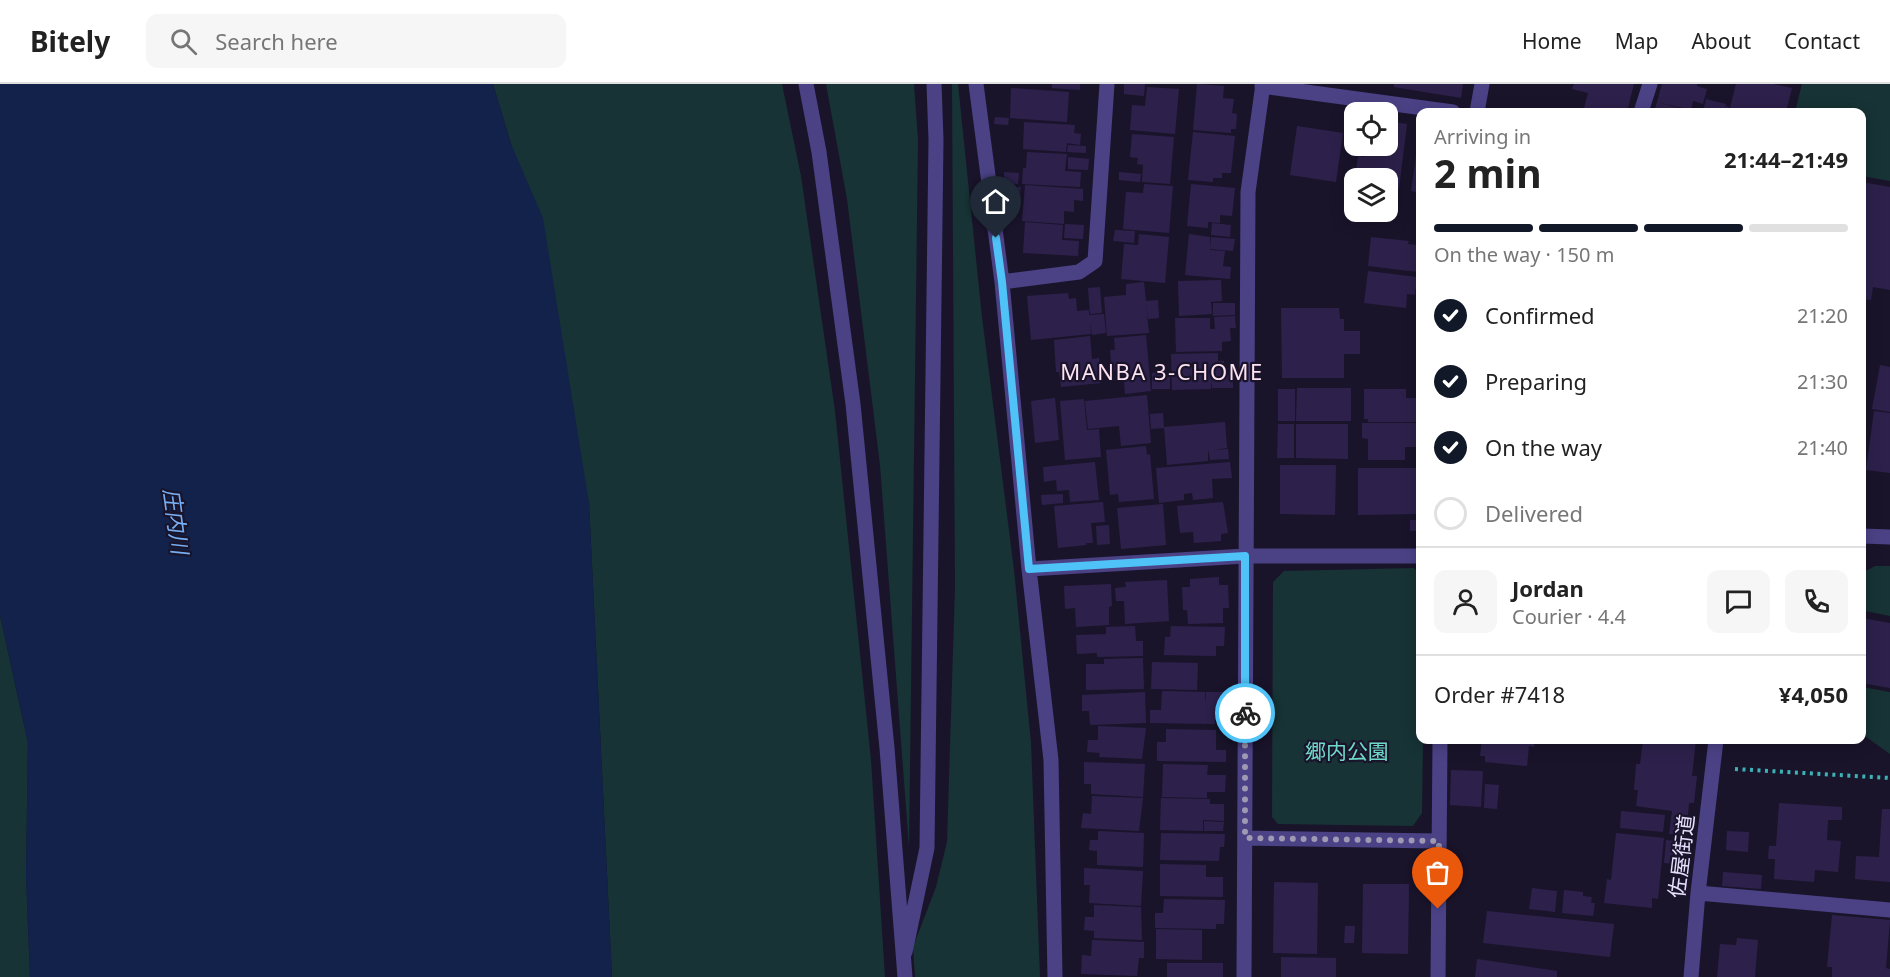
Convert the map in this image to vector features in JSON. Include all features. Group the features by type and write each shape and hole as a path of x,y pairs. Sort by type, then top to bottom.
{"street":[{"path":"806,84 819,152 853,404 887,748 905,977"},
{"path":"904,955 927,848 936,140 934,84"},
{"path":"976,84 1002,282 1029,569 1051,760 1055,977"},
{"path":"1002,282 1079,272 1095,261 1107,84"},
{"path":"1478,108 1482,84"},
{"path":"1642,108 1650,84"},
{"path":"1244,977 1248,192 1263,85 1425,108"},
{"path":"1866,536 1890,537"},
{"path":"1029,569 1245,556 1416,556"},
{"path":"1438,977 1440,744"},
{"name":"佐屋街道","path":"1691,977 1698,893 1716,744"},
{"path":"1245,838 1439,841"},
{"path":"1698,893 1890,910"}],"path":[{"path":"1713,767 1890,778"}],"green space":[{"path":"493,84 782,84 801,176 835,411 871,760 885,977 612,977 589,503 511,144"},
{"path":"826,84 914,84 918,140 909,847 880,465 847,199"},
{"path":"952,84 958,84 982,317 1014,570 1031,743 1040,977 915,977 913,947 936,887 947,842 955,587"},
{"path":"1802,84 1890,84 1890,181 1866,177 1866,108 1796,108"},
{"path":"1875,566 1890,566 1890,616 1866,611 1866,571"},
{"name":"郷内公園","path":"1414,568 1416,570 1416,744 1423,744 1422,813 1413,826 1278,824 1272,817 1273,582 1284,571"},
{"path":"0,615 28,743 26,875 30,977 0,977"},
{"path":"1866,688 1890,692 1890,754 1866,737"}],"water":[{"name":"庄内川","path":"0,84 493,84 511,144 543,218 589,503 612,977 30,977 26,875 28,743 0,615"}],"building":[{"path":"1052,84 1080,84 1080,90 1052,88"},
{"path":"1124,84 1145,84 1144,96 1124,94"},
{"path":"1197,84 1224,86 1223,98 1234,99 1232,113 1237,114 1236,129 1231,129 1231,133 1193,130"},
{"path":"1394,84 1463,84 1461,98 1394,87"},
{"path":"1574,84 1634,84 1628,108 1584,108 1588,93 1572,89"},
{"path":"1662,84 1697,84 1707,89 1703,104 1693,101 1691,108 1657,102"},
{"path":"1736,84 1773,84 1792,88 1787,108 1730,108"},
{"path":"1147,87 1179,89 1175,134 1130,130 1132,105 1145,106"},
{"path":"1011,88 1069,92 1067,122 1010,118"},
{"path":"1706,99 1726,104 1725,108 1704,108"},
{"path":"1657,102 1679,108 1655,108"},
{"path":"995,117 1009,118 1008,125 994,124"},
{"path":"1024,122 1075,125 1074,133 1081,134 1080,145 1067,143 1066,152 1023,149"},
{"path":"1398,123 1407,124 1399,189 1398,168 1356,168 1358,156 1398,156"},
{"path":"1297,126 1343,133 1336,182 1290,175"},
{"path":"1193,132 1235,136 1231,173 1222,173 1222,178 1213,178 1213,182 1188,180"},
{"path":"1132,134 1174,137 1170,184 1142,182 1143,165 1137,164 1138,158 1130,157"},
{"path":"1068,145 1086,146 1086,153 1067,152"},
{"path":"1027,152 1067,154 1065,171 1081,172 1080,187 1022,184"},
{"path":"1416,155 1416,192 1411,191"},
{"path":"1068,157 1089,159 1088,170 1068,169"},
{"path":"1004,172 1019,173 1018,184 1004,183"},
{"path":"1119,172 1141,174 1140,182 1119,180"},
{"path":"1866,183 1890,187 1890,290 1873,287 1871,300 1866,299"},
{"path":"1144,184 1173,186 1169,233 1123,229 1126,192 1143,193"},
{"path":"1191,184 1235,188 1232,216 1220,215 1220,223 1208,222 1208,228 1187,226"},
{"path":"1025,185 1083,189 1083,201 1074,200 1074,212 1064,211 1064,224 1022,221"},
{"path":"1007,187 1021,187 1020,197 1006,196"},
{"path":"1025,222 1063,225 1062,240 1079,241 1078,256 1023,253"},
{"path":"1212,223 1231,225 1230,237 1211,235"},
{"path":"1065,224 1084,225 1083,239 1064,238"},
{"path":"1115,230 1135,231 1134,243 1113,241"},
{"path":"1139,234 1169,237 1165,283 1121,279 1124,244 1138,245"},
{"path":"1189,234 1210,237 1210,250 1225,251 1223,266 1231,267 1230,279 1185,275"},
{"path":"1211,237 1235,239 1233,251 1210,249"},
{"path":"1371,237 1409,241 1408,244 1416,245 1416,272 1368,266"},
{"path":"1368,271 1416,277 1415,295 1407,294 1406,308 1364,303"},
{"path":"1221,280 1222,301 1211,302 1212,314 1179,316 1178,281"},
{"path":"1144,282 1146,301 1158,300 1159,318 1148,319 1146,304 1149,333 1107,336 1104,297 1126,295 1126,284"},
{"path":"1100,287 1102,313 1090,314 1088,288"},
{"path":"1068,293 1069,299 1076,298 1077,311 1089,310 1089,315 1104,314 1106,333 1092,335 1090,322 1091,334 1031,340 1027,296"},
{"path":"1213,303 1235,303 1235,315 1213,316"},
{"path":"1281,308 1339,308 1340,319 1344,319 1344,331 1360,331 1360,354 1344,354 1344,378 1282,378"},
{"path":"1235,316 1236,328 1230,328 1231,341 1222,342 1222,351 1176,352 1175,318 1210,318 1210,329 1215,329 1214,317"},
{"path":"1146,335 1151,391 1125,394 1123,370 1112,371 1110,350 1115,350 1114,338"},
{"path":"1090,336 1092,359 1099,358 1101,383 1061,387 1059,372 1056,372 1054,340"},
{"path":"1218,353 1218,361 1224,361 1225,375 1233,374 1233,388 1212,388 1211,377 1211,389 1172,390 1171,354"},
{"path":"1880,365 1890,367 1890,412 1872,409"},
{"path":"1170,372 1170,389 1152,389 1152,373"},
{"path":"1297,388 1351,388 1351,421 1296,421"},
{"path":"1278,389 1295,389 1295,421 1278,421"},
{"path":"1364,389 1406,389 1406,398 1416,398 1416,422 1368,422 1368,419 1364,419"},
{"path":"1147,395 1151,443 1121,446 1119,426 1088,429 1085,401"},
{"path":"1055,398 1059,440 1035,443 1031,401"},
{"path":"1084,399 1087,430 1099,429 1101,457 1065,460 1060,401"},
{"path":"1874,411 1890,413 1890,473 1866,470"},
{"path":"1163,413 1164,428 1151,429 1150,414"},
{"path":"1225,422 1227,448 1213,450 1228,449 1229,459 1210,460 1208,449 1208,461 1167,465 1164,427"},
{"path":"1362,423 1416,423 1416,447 1405,447 1405,460 1368,460 1368,439 1362,438"},
{"path":"1278,424 1294,424 1294,458 1277,458"},
{"path":"1296,424 1348,424 1348,459 1296,458"},
{"path":"1146,446 1147,455 1150,454 1154,499 1119,502 1118,494 1110,495 1106,450"},
{"path":"1095,462 1099,500 1070,502 1069,490 1057,491 1056,480 1044,482 1043,467"},
{"path":"1230,462 1232,478 1212,479 1213,498 1193,500 1192,493 1184,494 1184,500 1159,503 1156,468"},
{"path":"1280,465 1336,465 1335,515 1280,514"},
{"path":"1358,468 1416,468 1416,514 1358,515"},
{"path":"1063,494 1063,503 1042,505 1041,495"},
{"path":"1103,502 1105,522 1091,523 1093,543 1058,548 1054,506"},
{"path":"1223,502 1228,533 1221,534 1221,541 1194,543 1193,532 1180,533 1177,506"},
{"path":"1163,504 1166,545 1121,549 1117,508"},
{"path":"1410,520 1416,520 1416,531 1410,531"},
{"path":"1109,525 1110,544 1097,545 1096,526"},
{"path":"1219,577 1219,585 1228,585 1229,608 1223,608 1223,623 1188,624 1187,610 1183,610 1182,587 1190,587 1190,579"},
{"path":"1167,580 1169,621 1125,624 1124,601 1116,601 1115,588 1126,587 1125,582"},
{"path":"1111,584 1112,606 1109,607 1109,625 1076,627 1075,608 1065,609 1064,586"},
{"path":"1866,619 1890,623 1890,688 1866,684"},
{"path":"1135,626 1136,641 1143,641 1143,656 1097,657 1097,653 1077,654 1076,635 1106,634 1106,627"},
{"path":"1171,626 1225,627 1224,646 1216,646 1216,656 1164,655 1165,637 1170,637"},
{"path":"1143,658 1144,689 1086,690 1086,664 1104,664 1104,659"},
{"path":"1152,662 1198,663 1197,690 1151,689"},
{"path":"1162,691 1205,692 1206,705 1206,692 1227,692 1227,705 1222,705 1222,719 1215,719 1215,724 1150,723 1150,710 1161,710"},
{"path":"1145,692 1146,723 1090,725 1089,711 1082,711 1082,695"},
{"path":"1098,726 1146,728 1142,759 1099,757 1100,753 1087,752 1088,740 1098,740"},
{"path":"1166,729 1216,730 1216,750 1226,750 1226,762 1157,761 1157,742 1166,742"},
{"path":"1482,744 1534,744 1534,747 1529,746 1527,766 1485,762 1485,756 1480,756"},
{"path":"1642,744 1696,744 1692,776 1697,776 1694,803 1689,803 1686,836 1669,834 1672,811 1636,806 1638,790 1634,790 1636,764 1640,764"},
{"path":"1084,762 1145,764 1143,797 1091,794 1091,784 1084,784"},
{"path":"1163,764 1208,765 1207,775 1226,775 1225,792 1207,792 1207,798 1162,797"},
{"path":"1451,770 1483,771 1481,807 1450,805"},
{"path":"1485,784 1499,785 1497,809 1484,808"},
{"path":"1092,796 1143,798 1139,831 1081,828 1083,813 1091,814"},
{"path":"1161,798 1210,799 1210,804 1224,804 1224,821 1203,820 1203,831 1160,830"},
{"path":"1779,803 1842,807 1842,820 1828,820 1827,840 1841,841 1838,872 1815,870 1814,882 1774,879 1775,859 1768,859 1769,846 1776,846"},
{"path":"1882,809 1890,809 1890,882 1855,879 1856,856 1879,857"},
{"path":"1621,811 1665,815 1663,832 1620,828"},
{"path":"1204,821 1224,822 1223,831 1204,831"},
{"path":"1098,831 1144,833 1143,867 1097,865 1097,851 1089,850 1090,840 1098,840"},
{"path":"1727,831 1749,832 1748,852 1726,850"},
{"path":"1161,833 1225,834 1224,847 1220,847 1219,861 1160,860"},
{"path":"1616,833 1664,838 1658,899 1652,898 1652,908 1604,903 1607,879 1611,880"},
{"path":"1666,840 1687,842 1684,865 1664,863"},
{"path":"1160,864 1206,865 1206,877 1223,877 1223,897 1160,896"},
{"path":"1084,868 1143,871 1141,906 1089,903 1090,885 1084,885"},
{"path":"1723,872 1762,875 1761,889 1722,886"},
{"path":"1274,882 1318,883 1317,954 1273,953"},
{"path":"1363,884 1409,884 1408,954 1362,953"},
{"path":"1532,888 1557,891 1555,912 1529,909"},
{"path":"1564,890 1583,892 1583,896 1592,897 1591,903 1595,903 1593,916 1562,913"},
{"path":"1164,899 1225,900 1224,924 1216,924 1216,929 1155,928 1155,913 1163,913"},
{"path":"1094,905 1141,907 1142,940 1094,938 1094,931 1084,930 1085,917 1094,917"},
{"path":"1487,911 1614,924 1610,957 1483,943"},
{"path":"1832,915 1890,920 1886,968 1890,969 1890,977 1832,977 1832,967 1827,967"},
{"path":"1345,926 1355,926 1354,943 1344,943"},
{"path":"1156,929 1202,930 1202,960 1156,959"},
{"path":"1737,938 1758,940 1755,977 1717,977 1720,944 1736,945"},
{"path":"1092,940 1144,942 1144,958 1139,958 1137,976 1081,974 1082,955 1091,956"},
{"path":"1281,957 1336,958 1336,977 1281,977"},
{"path":"1477,959 1557,971 1557,977 1475,977"},
{"path":"1167,963 1223,963 1223,977 1167,977"}],"way so far":[{"path":"1245,713 1245,838 1439,841 1438,909"}],"district":[{"name":"MANBA 3-CHOME","path":"1162,371"}],"route":[{"path":"996,238 1029,569 1245,556 1245,713"}]}
